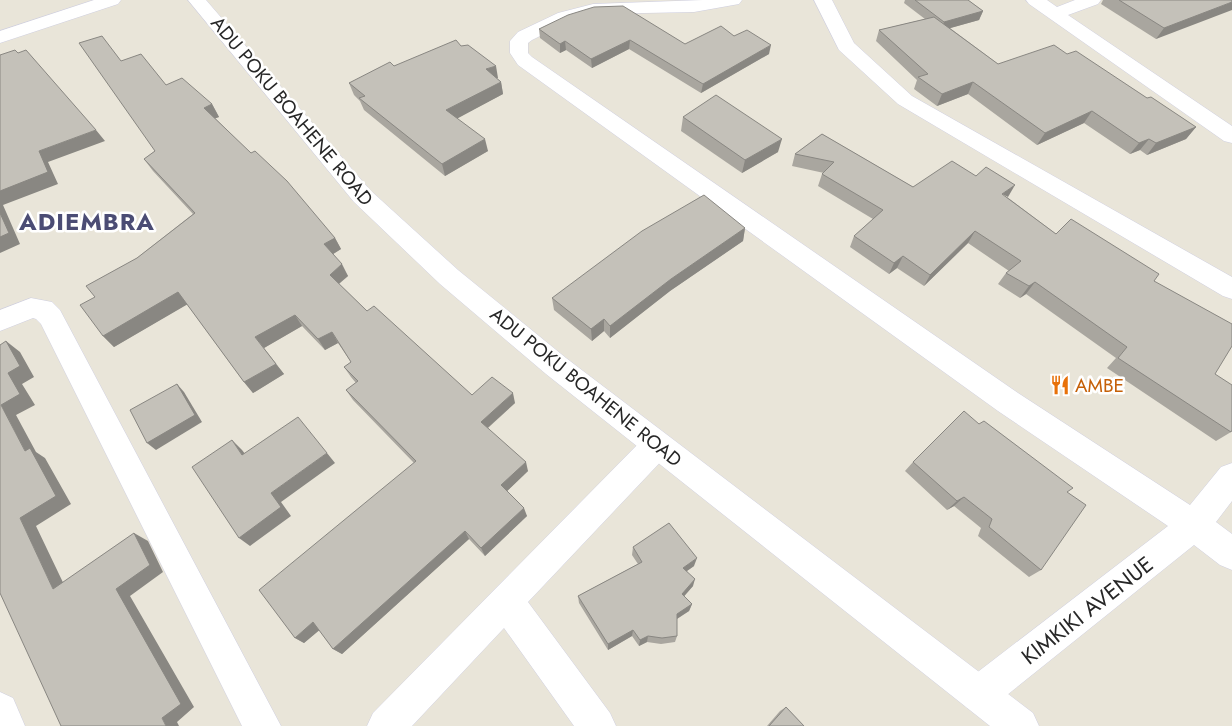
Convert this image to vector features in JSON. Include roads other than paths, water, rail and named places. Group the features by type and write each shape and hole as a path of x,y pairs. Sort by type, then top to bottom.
{"street":[{"path":"0,37 112,0"},
{"name":"ADU POKU BOAHENE ROAD","path":"197,0 362,196 449,278 556,366 1020,726"},
{"path":"733,0 694,6 605,8 585,11 564,17 525,36 519,41 518,47 525,61 533,67 1008,402 1194,525 1232,554"},
{"path":"823,0 846,46 880,80 905,100 1232,289"},
{"path":"1036,0 1232,136"},
{"path":"1056,13 1092,0"},
{"path":"0,321 31,308 43,309 51,317 262,726"},
{"path":"386,726 657,445"},
{"name":"KIMKIKI AVENUE","path":"979,694 1194,525 1232,477"},
{"path":"506,601 597,726"},
{"path":"0,711 6,726"}],"place":[{"name":"AMBE","path":"1060,385"}],"district":[{"name":"ADIEMBRA","path":"87,221"}]}
